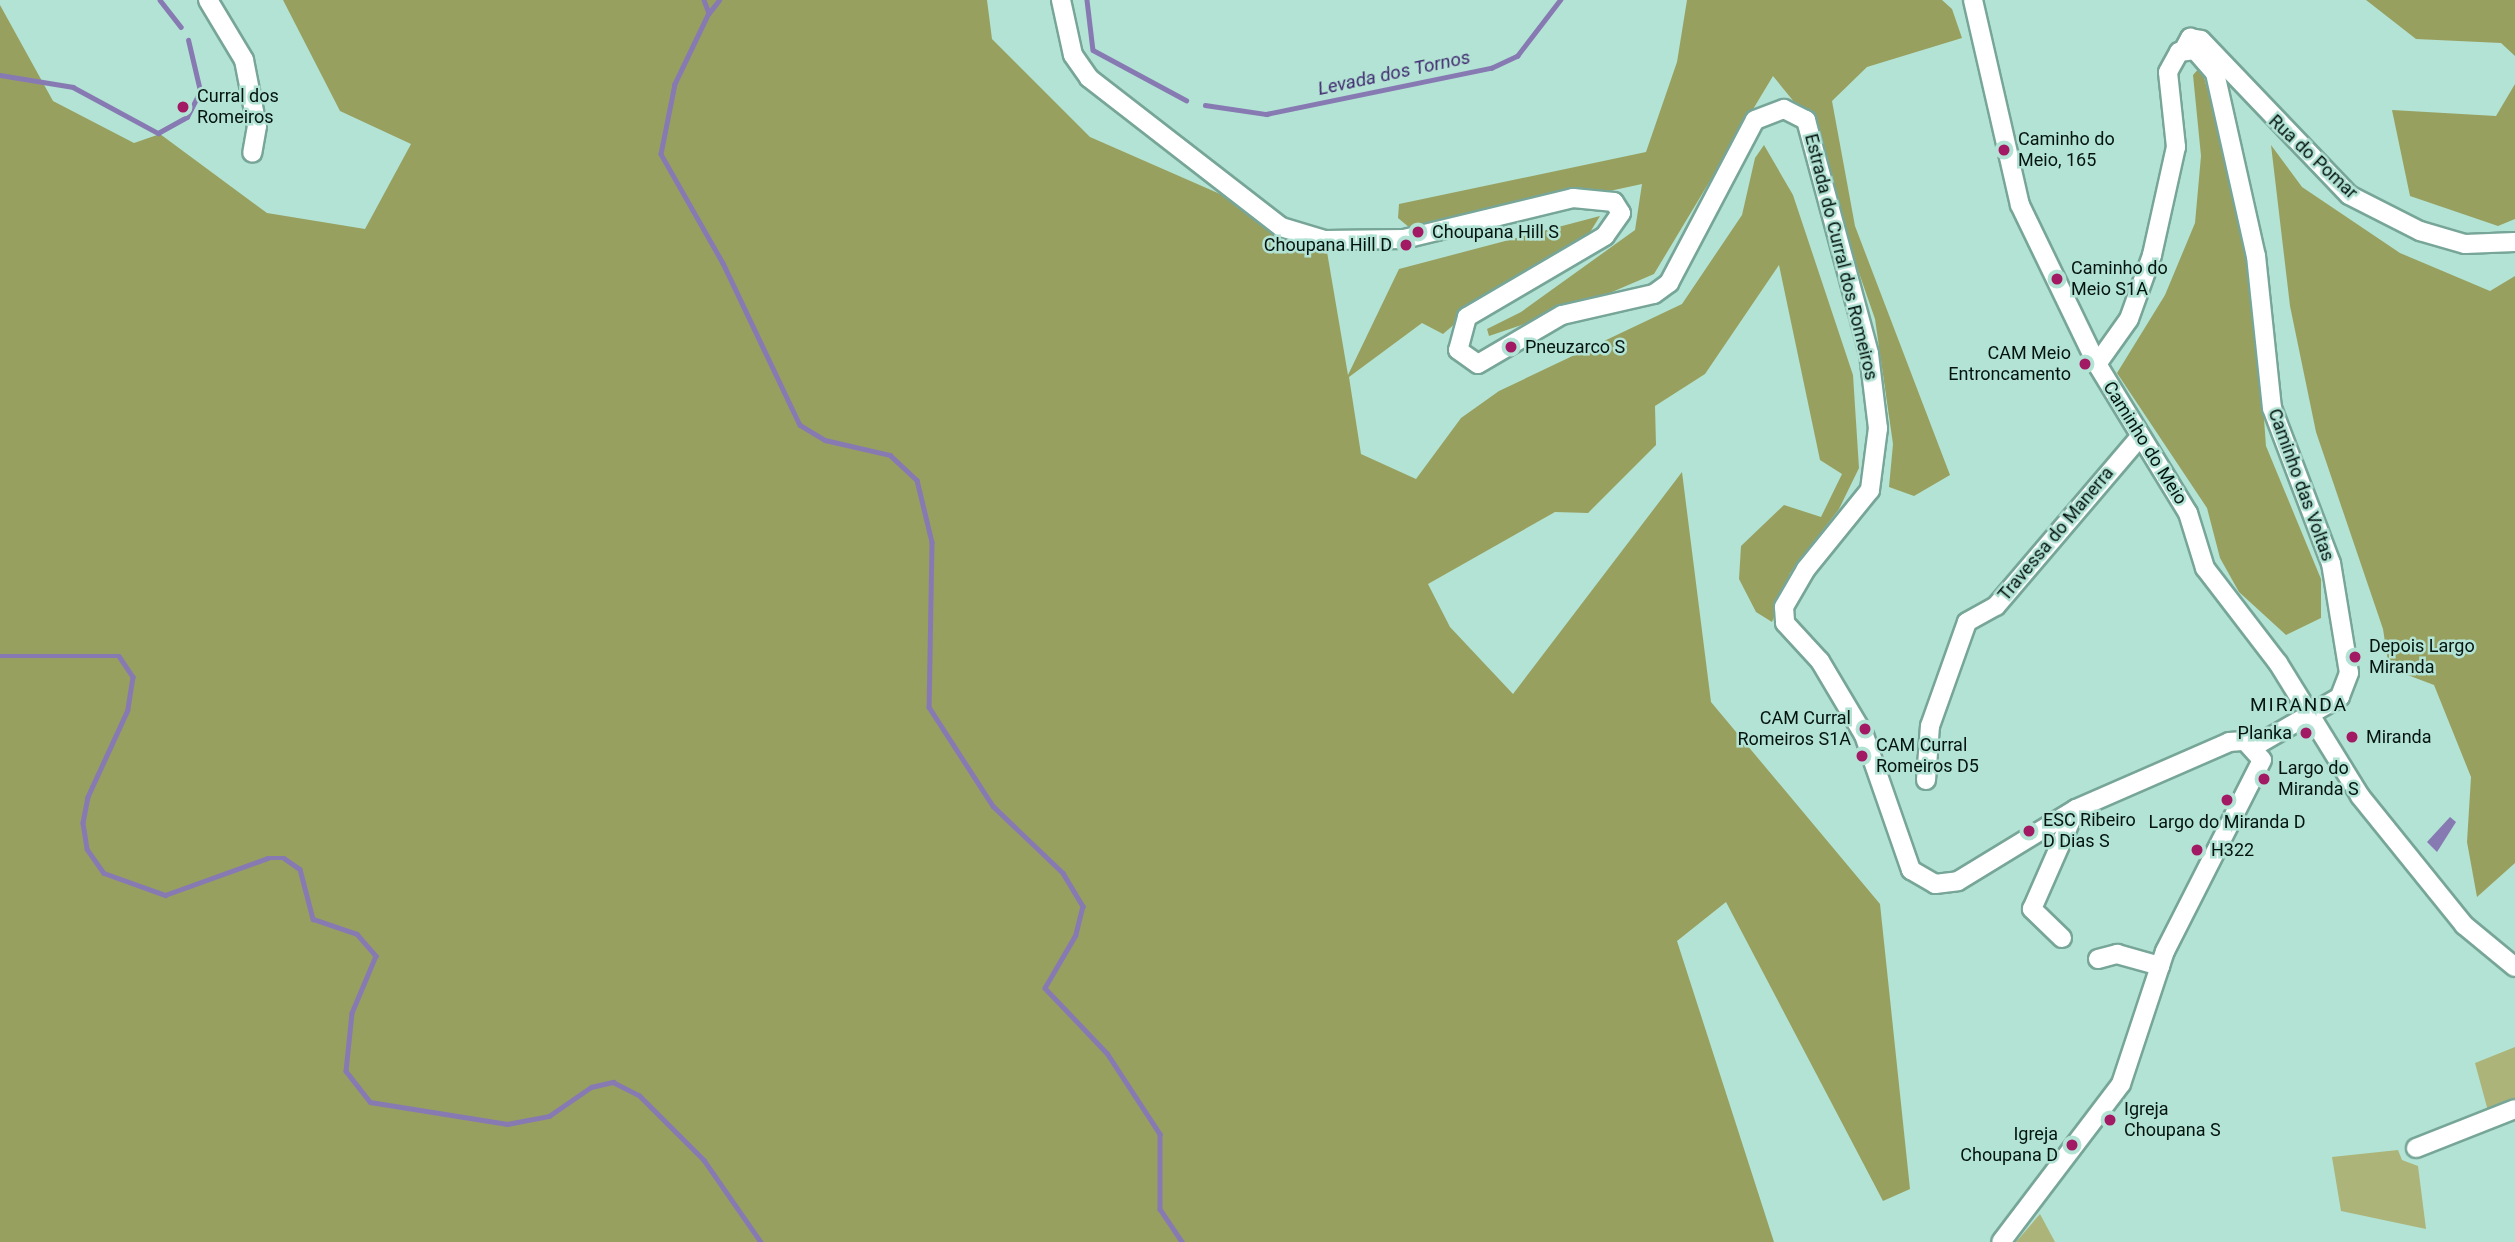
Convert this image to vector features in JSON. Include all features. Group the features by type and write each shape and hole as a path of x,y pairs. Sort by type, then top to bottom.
{"street":[{"path":"208,0 244,60 257,126 251,153"},
{"name":"Estrada do Curral dos Romeiros","path":"1061,0 1073,55 1089,78 1229,194 1292,232 1325,240 1404,239 1573,198 1614,202 1621,212 1605,236 1467,317 1458,350 1478,364 1562,315 1654,294 1669,283 1755,120 1784,110 1806,120 1869,354 1878,428 1870,491 1806,569 1784,607 1785,623 1820,661 1864,735 1912,870 1935,884 1958,881 2077,808 2229,742 2255,746"},
{"name":"Caminho do Meio","path":"1973,0 2020,205 2097,363 2139,438 2188,513 2204,568 2278,663 2360,796 2465,925 2515,967"},
{"name":"Rua do Pomar","path":"2184,49 2190,37 2201,40 2349,195 2420,231 2465,244 2515,242"},
{"path":"2097,363 2129,319 2152,255 2176,147 2168,72 2184,49"},
{"name":"Caminho das Voltas","path":"2184,49 2201,52 2215,73 2256,256 2272,408 2331,562 2348,682 2340,697 2307,713 2255,746"},
{"name":"Travessa do Manerra","path":"1926,780 1930,726 1967,622 1996,606 2139,438"},
{"path":"2001,1242 2121,1084 2160,966 2190,894 2259,772 2255,746"},
{"path":"2062,938 2032,909 2077,808"},
{"path":"2098,959 2117,954 2160,966"},
{"path":"2416,1148 2515,1109"}],"green space":[{"path":"283,0 987,0 992,39 1090,137 1325,240 1348,375 1399,269 1600,216 1584,242 1491,293 1443,334 1422,323 1349,377 1361,454 1416,479 1461,418 1499,391 1682,304 1742,215 1755,158 1764,145 1793,195 1853,375 1859,468 1839,509 1790,573 1772,622 1756,612 1739,579 1741,546 1784,505 1821,517 1842,474 1820,460 1779,265 1705,374 1655,406 1656,445 1588,513 1555,512 1428,584 1450,627 1513,694 1682,472 1711,702 1880,904 1910,1189 1883,1201 1726,902 1677,941 1774,1242 0,1242 0,5 53,101 134,143 160,134 267,213 365,229 411,144 340,111"},
{"path":"1687,0 1942,0 1952,9 1962,38 1867,67 1832,101 1855,226 1950,475 1914,496 1889,487 1893,444 1875,319 1804,114 1773,76 1654,274 1584,304 1489,336 1487,329 1521,312 1635,230 1642,184 1416,233 1398,218 1399,204 1646,152 1677,62"},
{"path":"2366,0 2515,0 2515,56 2501,43 2416,39"},
{"path":"2201,66 2252,256 2266,446 2321,579 2321,618 2286,635 2239,592 2220,558 2207,508 2117,373 2165,295 2195,223 2201,156 2193,75"},
{"path":"2515,84 2515,219 2498,226 2410,196 2392,110 2496,116"},
{"path":"2271,145 2302,187 2400,253 2490,291 2515,276 2515,863 2477,897 2467,842 2471,777 2434,685 2389,668 2383,629 2316,432 2290,306"},
{"path":"2515,1047 2515,1101 2488,1111 2475,1063"},
{"path":"2398,1150 2402,1160 2418,1166 2426,1229 2341,1211 2332,1157"},
{"path":"2040,1214 2055,1242 2016,1242"}],"shaded area":[{"path":"2450,817 2456,822 2437,852 2427,842"}],"waterway":[{"name":"Levada dos Tornos","path":"160,0 181,27"},
{"path":"704,0 709,13 675,84 661,154 723,263 800,425 825,440 890,455 917,480 932,542 929,707 993,806 1063,873 1083,906 1076,935 1045,988 1107,1053 1160,1134 1160,1209 1182,1242"},
{"path":"709,13 719,0"},
{"name":"Levada dos Tornos","path":"1087,0 1093,50 1186,100"},
{"name":"Levada dos Tornos","path":"1205,105 1266,114 1491,68 1517,56 1560,0"},
{"name":"Levada dos Tornos","path":"0,75 73,87 158,133 187,117 200,91 188,40"},
{"path":"0,656 119,656 133,677 128,710 88,797 83,823 87,849 104,873 165,895 268,858 284,858 300,869 313,919 357,934 376,956 352,1013 346,1071 370,1102 507,1124 549,1116 591,1087 613,1082 639,1095 704,1160 761,1242"}],"place":[{"name":"Curral dos Romeiros","path":"183,107"},
{"name":"Caminho do Meio, 165","path":"2004,150"},
{"name":"Choupana Hill S","path":"1418,232"},
{"name":"Choupana Hill D","path":"1406,245"},
{"name":"Caminho do Meio S1A","path":"2057,279"},
{"name":"Pneuzarco S","path":"1511,347"},
{"name":"CAM Meio Entroncamento","path":"2085,364"},
{"name":"Depois Largo Miranda","path":"2355,657"},
{"name":"CAM Curral Romeiros S1A","path":"1865,729"},
{"name":"Planka","path":"2306,733"},
{"name":"Miranda","path":"2352,737"},
{"name":"CAM Curral Romeiros D5","path":"1862,756"},
{"name":"Largo do Miranda S","path":"2264,779"},
{"name":"Largo do Miranda D","path":"2227,800"},
{"name":"ESC Ribeiro D Dias S","path":"2029,831"},
{"name":"H322","path":"2197,850"},
{"name":"Igreja Choupana S","path":"2110,1120"},
{"name":"Igreja Choupana D","path":"2072,1145"}],"district":[{"name":"MIRANDA","path":"2299,705"}]}
